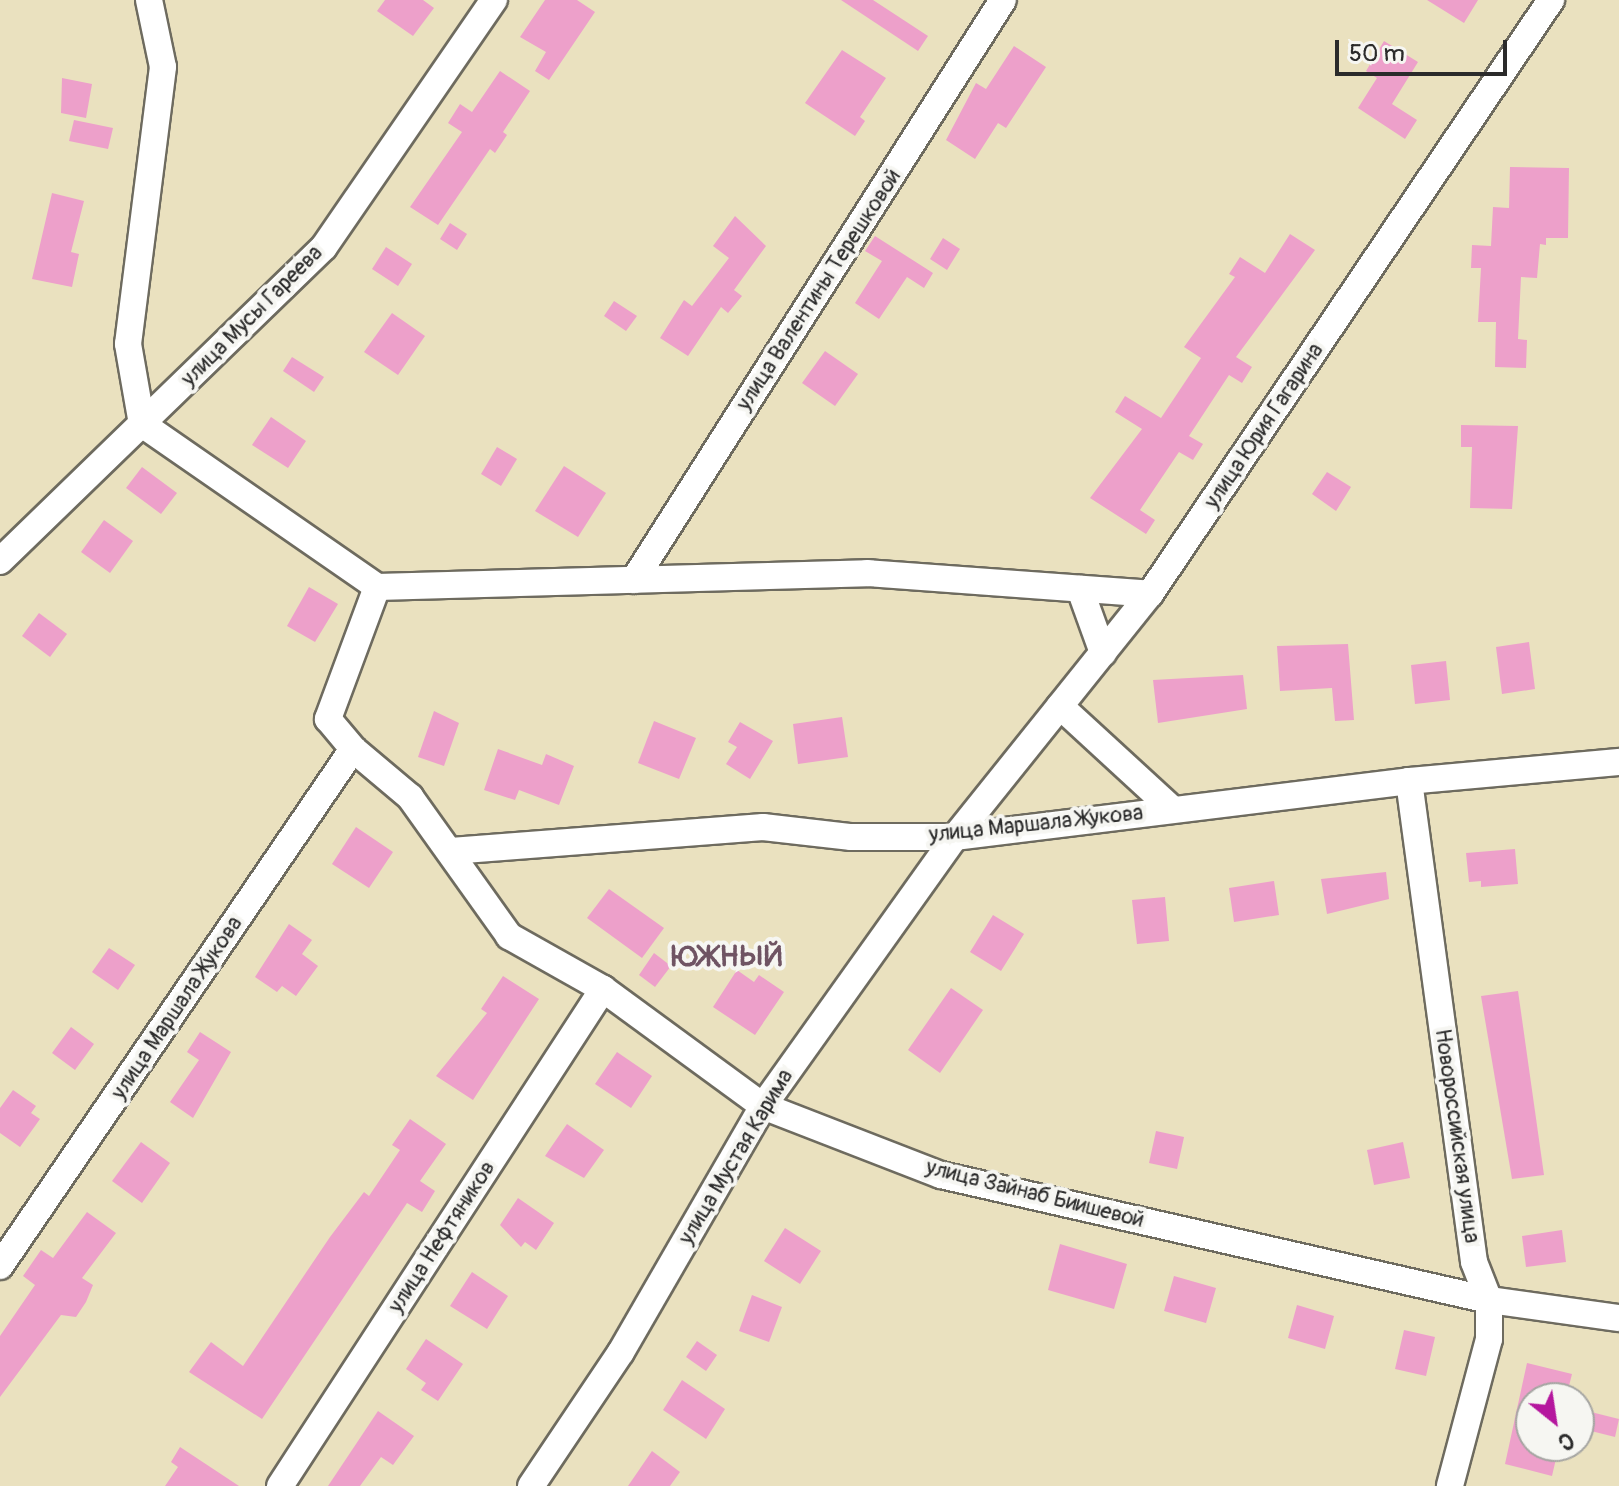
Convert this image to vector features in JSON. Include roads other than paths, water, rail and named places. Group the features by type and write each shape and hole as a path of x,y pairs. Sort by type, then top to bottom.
{"street":[{"path":"149,0 163,67 128,344 142,424 377,587 867,573 1150,594"},
{"name":"улица Мусы Гареева","path":"0,561 324,247 494,0"},
{"name":"улица Валентины Терешковой","path":"634,580 1003,0"},
{"name":"улица Юрия Гагарина","path":"955,837 1150,594 1551,0"},
{"name":"улица Зайнаб Биишевой","path":"377,587 328,719 353,749 410,797 509,936 603,989 763,1106 941,1175 1489,1300 1619,1318"},
{"path":"1080,589 1103,653"},
{"path":"1060,706 1172,809"},
{"name":"улица Маршала Жукова","path":"0,1266 353,749"},
{"name":"улица Маршала Жукова","path":"451,851 763,827 851,837 955,837 1409,781 1619,762"},
{"name":"Новороссийская улица","path":"1409,781 1474,1262 1489,1300 1489,1339 1450,1486"},
{"name":"улица Мустая Карима","path":"531,1486 621,1352 763,1106 955,837"},
{"name":"улица Нефтяников","path":"280,1486 603,989"}],"district":[{"name":"ЮЖНЫЙ","path":"728,957"}]}
